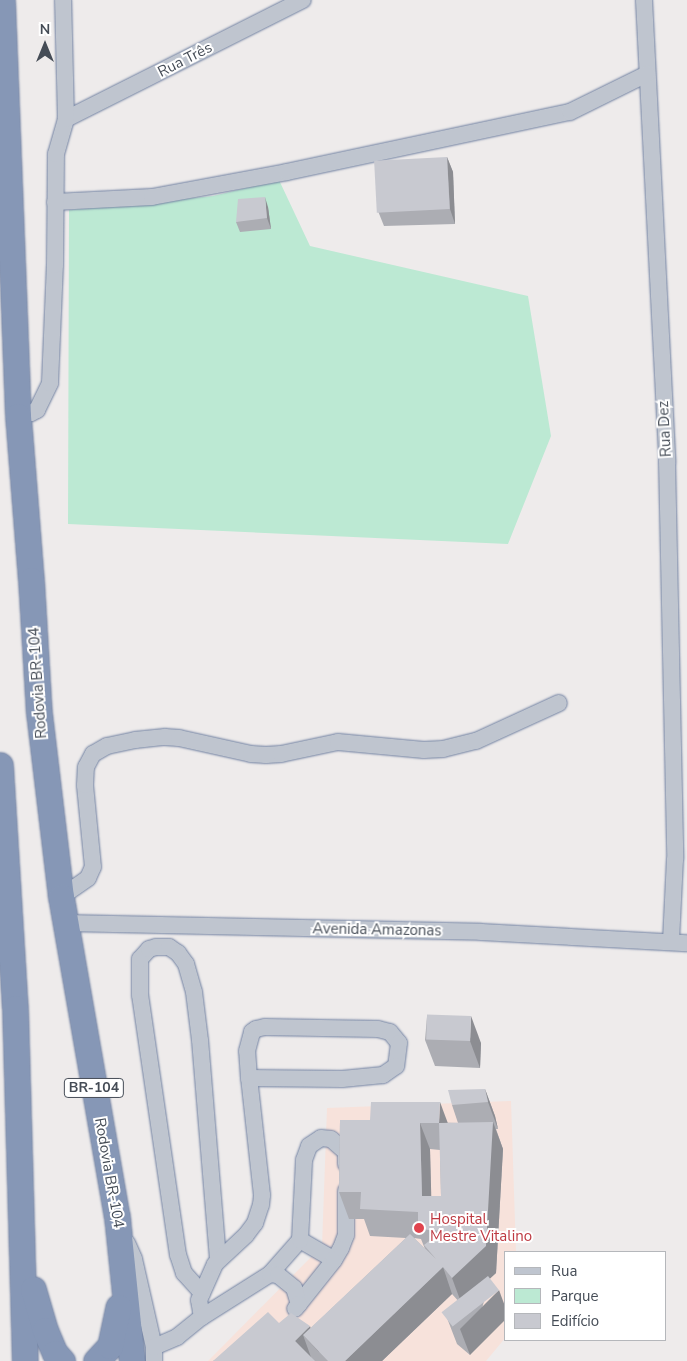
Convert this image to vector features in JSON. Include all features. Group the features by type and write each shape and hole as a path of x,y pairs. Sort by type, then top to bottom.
{"highway":[{"name":"Rodovia BR-104","path":"2,0 18,416 39,713 61,897 117,1217 132,1361"},
{"path":"0,765 15,1008 25,1361"},
{"path":"23,1253 45,1330 55,1353 62,1361"},
{"path":"96,1361 108,1350 113,1338 119,1306 122,1253"}],"street":[{"path":"18,416 37,410 50,383 56,154 66,119 63,0"},
{"name":"Rua Três","path":"66,119 303,0"},
{"name":"Rua Dez","path":"644,0 667,462 675,859 679,943"},
{"path":"55,202 152,197 287,172 570,112 647,74"},
{"path":"61,897 88,878 93,867 93,849 85,785 86,766 93,754 107,746 135,740 165,737 266,755 281,754 338,742 416,749 443,749 476,741 558,703"},
{"name":"Avenida Amazonas","path":"66,923 481,932 679,943"},
{"path":"202,1293 184,1273 178,1254 140,995 140,959 148,949 156,947 169,947 178,954 186,964 194,992 218,1260"},
{"path":"0,952 15,1008"},
{"path":"202,1318 199,1308 202,1293 218,1260 246,1235 255,1223 261,1205 261,1184 249,1078 247,1043 252,1032 259,1027 378,1029 390,1032 398,1043 396,1066 383,1075 342,1079 249,1078"},
{"path":"117,1217 134,1259 154,1354 202,1318 270,1274 300,1240 306,1151 309,1146 321,1138 331,1139 346,1152 346,1235 334,1260 284,1324"},
{"path":"300,1240 334,1260"},
{"path":"270,1274 278,1275 294,1288 299,1304"}],"shaded area":[{"name":"Hospital Mestre Vitalino","path":"511,1101 516,1251 504,1251 504,1339 486,1361 208,1361 322,1246 327,1108"}],"green space":[{"path":"279,180 310,246 528,296 551,436 508,544 68,524 69,210 213,196"}],"building":[{"path":"447,157 450,209 377,213 374,161"},
{"path":"265,197 267,218 236,222 238,199"},
{"path":"427,1014 471,1016 470,1041 426,1039"},
{"path":"485,1089 488,1102 452,1105 448,1090"},
{"path":"371,1102 440,1102 439,1123 493,1122 486,1246 452,1278 443,1267 345,1361 328,1361 303,1335 410,1234 436,1259 424,1245 442,1231 418,1229 418,1212 360,1209 361,1192 339,1192 340,1120 370,1120","holes":["420,1123 439,1123 441,1196 422,1196"]},
{"path":"488,1276 499,1290 453,1327 442,1312"},
{"path":"268,1312 279,1323 291,1313 310,1326 295,1341 315,1361 213,1361"}],"place":[{"name":"Hospital Mestre Vitalino","path":"419,1228"}]}
